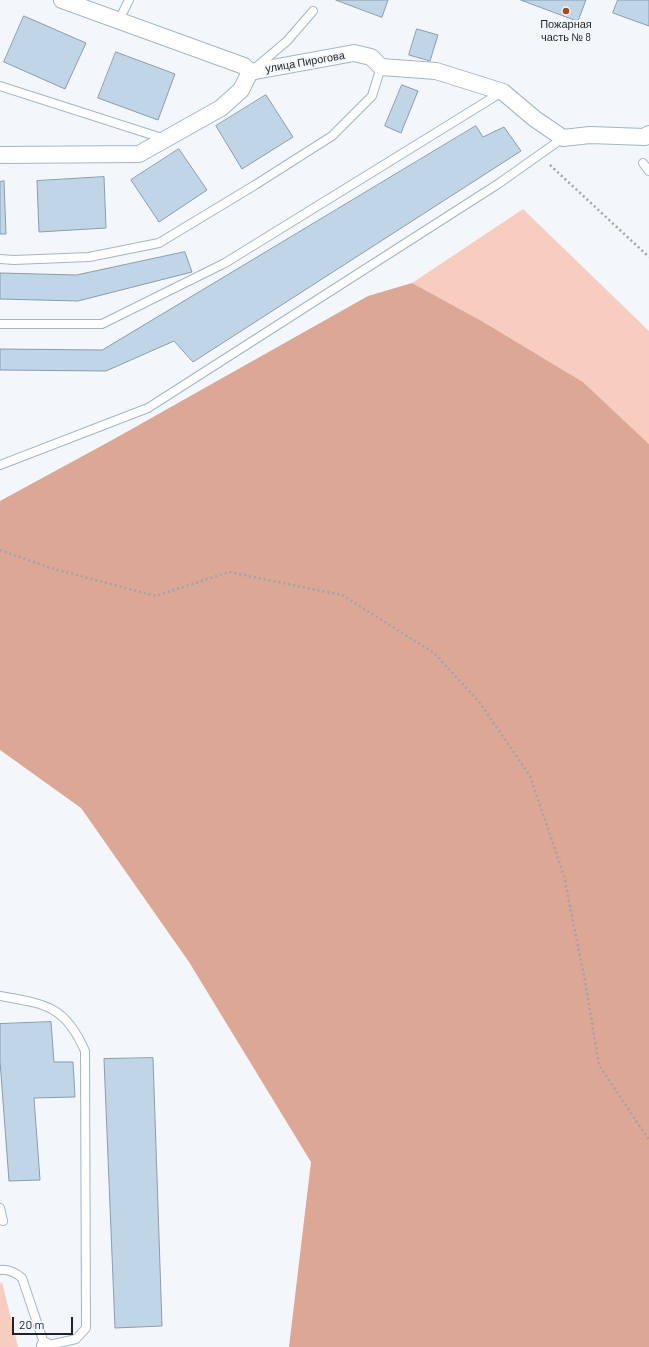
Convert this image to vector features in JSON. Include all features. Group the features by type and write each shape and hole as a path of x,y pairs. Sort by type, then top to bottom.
{"street":[{"name":"улица Пирогова","path":"62,0 244,66 250,72"},
{"name":"улица Пирогова","path":"250,72 354,53 371,57 381,67"},
{"path":"381,67 436,71 503,92 535,119 563,138 590,135 645,137 649,134"},
{"name":"улица Пирогова","path":"0,155 139,154 221,108 241,90 250,72"}],"lane":[{"path":"119,20 129,0"},
{"path":"250,72 287,41 313,11"},
{"path":"0,259 14,260 89,257 159,243 256,186 332,136 372,96 381,67"},
{"path":"0,86 166,139"},
{"path":"0,324 102,324 225,264 503,92"},
{"path":"0,465 148,408 498,184 563,138"},
{"path":"643,164 649,171"},
{"path":"0,996 37,1003 55,1011 68,1021 79,1036 85,1051 86,1328 76,1339 45,1346 22,1278 15,1273 0,1270"},
{"path":"0,1208 3,1221"}],"path":[{"path":"540,155 649,257"},
{"path":"0,550 54,569 156,596 230,572 342,595 434,653 480,704 530,776 564,876 585,981 599,1066 649,1140"}],"shaded area":[{"path":"523,209 649,331 649,444 583,382 480,320 412,283"},
{"path":"412,283 480,320 583,382 649,444 649,1347 289,1347 311,1162 189,962 81,808 0,750 0,501 114,439 368,296"},
{"path":"2,1282 18,1347 0,1347 0,1284"}],"building":[{"path":"336,0 388,0 382,17"},
{"name":"Пожарная часть № 8","path":"521,0 586,0 578,21"},
{"path":"618,0 649,0 649,26 613,13"},
{"path":"24,16 86,43 65,89 4,62"},
{"path":"417,29 438,35 430,61 409,55"},
{"path":"116,52 175,74 158,120 98,98"},
{"path":"402,85 418,91 401,133 385,126"},
{"path":"266,95 293,137 242,169 216,126"},
{"path":"476,126 483,137 504,127 521,151 193,362 174,341 106,371 0,370 0,349 102,350"},
{"path":"179,149 207,190 159,222 131,180"},
{"path":"104,177 106,228 39,232 37,181"},
{"path":"4,181 6,234 0,234 0,182"},
{"path":"185,252 192,272 78,301 0,299 0,273 76,275"},
{"path":"51,1022 54,1062 73,1062 75,1097 34,1098 40,1180 9,1181 0,1061 0,1024"},
{"path":"153,1058 162,1326 115,1328 104,1059"}],"place":[{"name":"Пожарная часть № 8","path":"566,11"}]}
